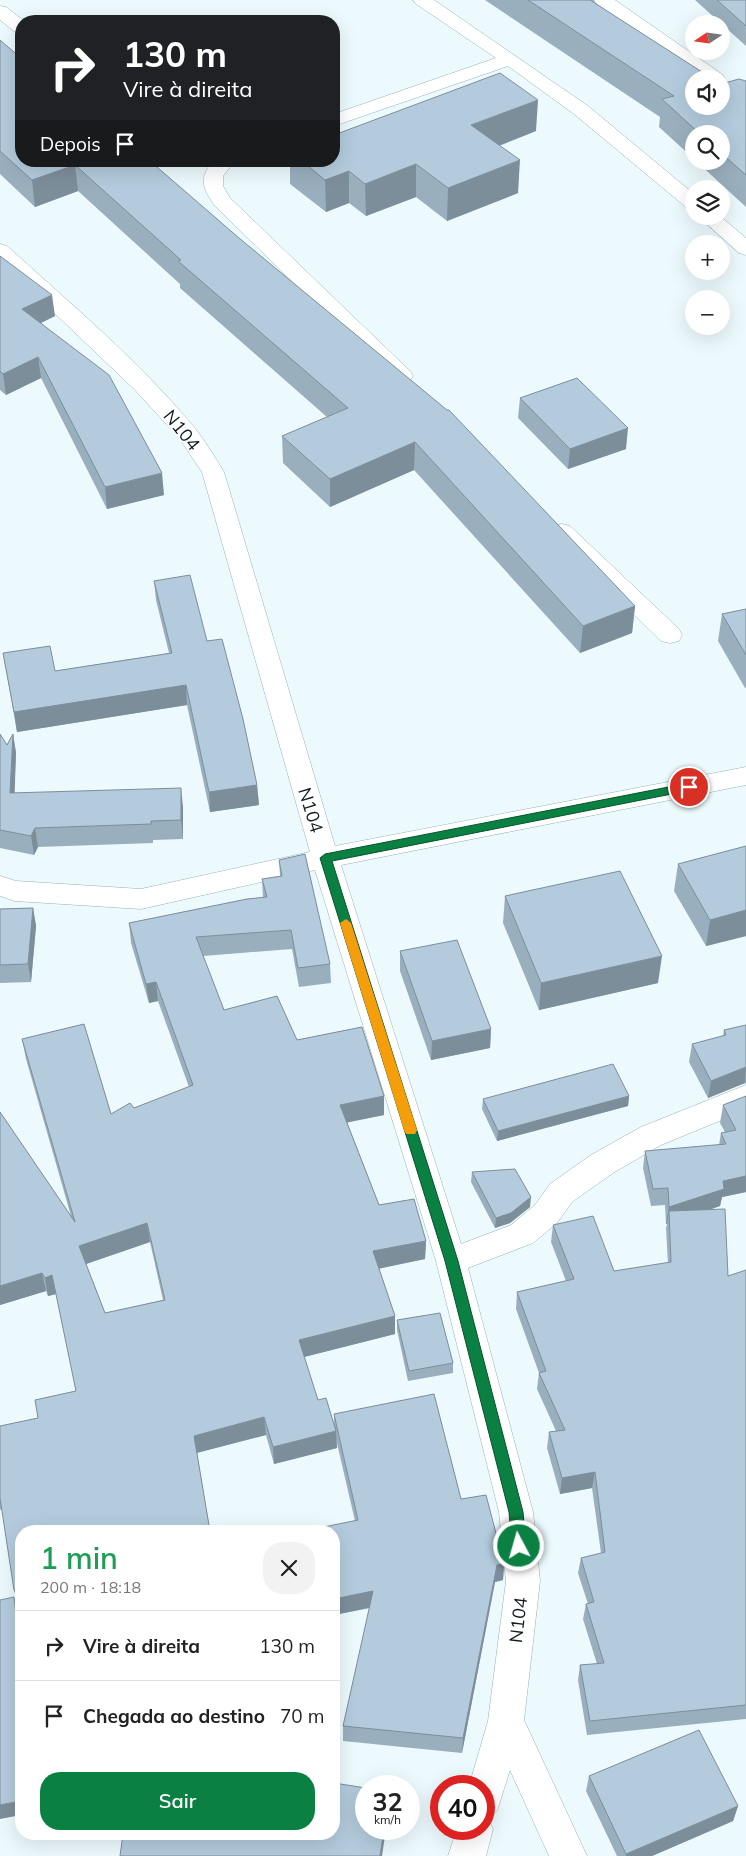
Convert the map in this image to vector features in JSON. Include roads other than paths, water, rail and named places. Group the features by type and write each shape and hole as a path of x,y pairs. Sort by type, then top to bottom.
{"street":[{"path":"422,0 510,59 581,110 685,197"},
{"path":"603,0 703,70"},
{"path":"0,11 15,23"},
{"path":"340,118 510,59"},
{"path":"211,167 212,188 222,202 415,389"},
{"path":"718,225 746,250"},
{"name":"N104","path":"0,250 106,348 143,385 188,433 213,472 325,858 451,1261 516,1512 523,1581 506,1721 491,1775"},
{"path":"550,519 670,636"},
{"path":"0,886 15,890 141,900 325,858 746,776"},
{"path":"451,1261 522,1234 546,1214 561,1193 602,1164 651,1136 746,1097"},
{"path":"506,1721 568,1856"},
{"path":"467,1856 472,1840"}]}
